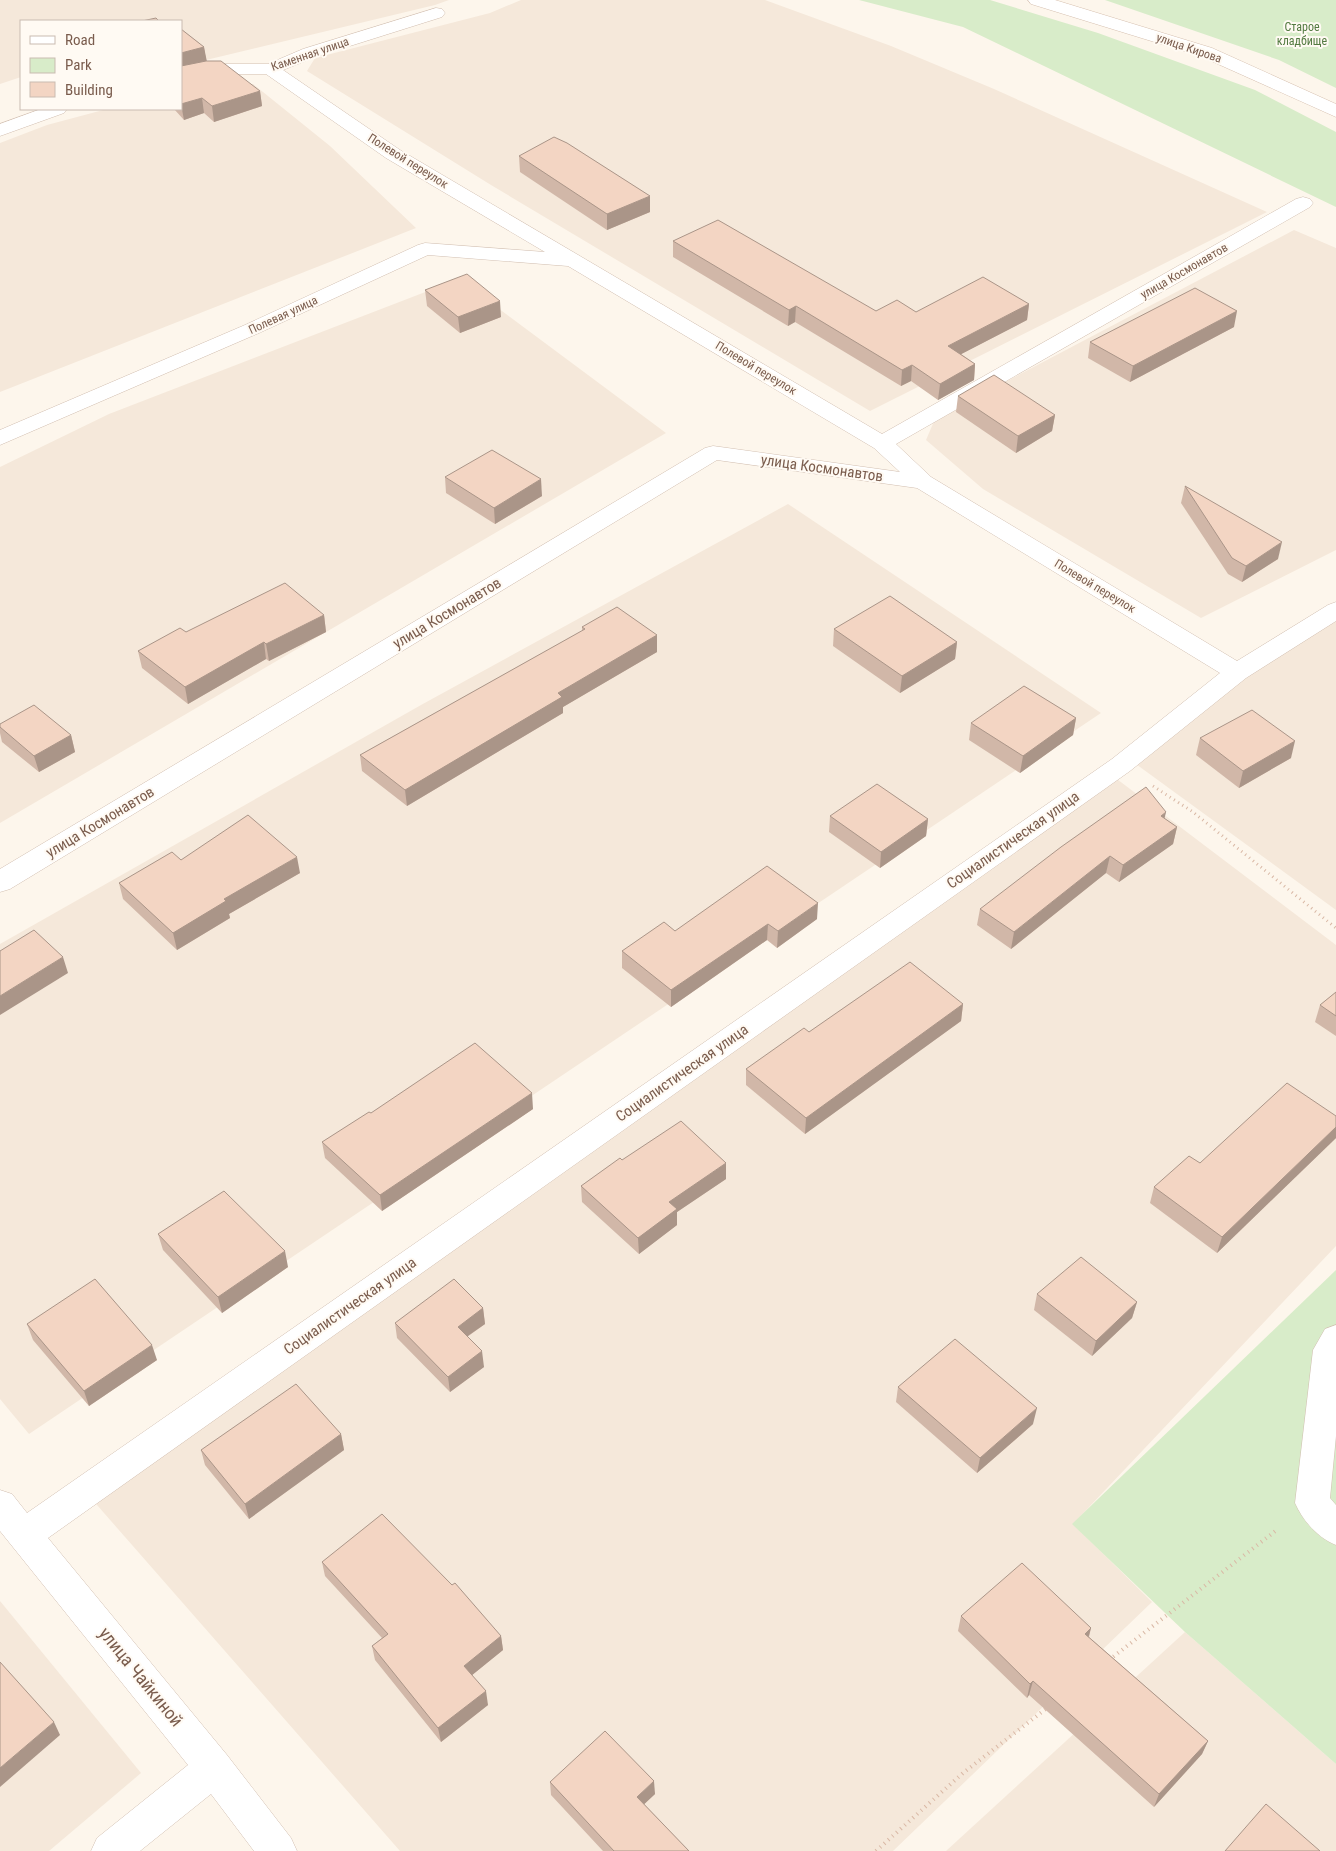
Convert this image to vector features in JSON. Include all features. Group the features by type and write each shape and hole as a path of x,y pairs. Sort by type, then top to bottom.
{"street":[{"name":"улица Кирова","path":"1037,0 1206,52 1336,111"},
{"name":"Каменная улица","path":"182,76 208,69 270,69 309,53 436,14"},
{"name":"Полевой переулок","path":"270,69 393,154 882,443 923,482 1237,672"},
{"path":"0,130 55,110"},
{"name":"улица Космонавтов","path":"882,443 1303,203"},
{"name":"Полевая улица","path":"0,438 252,329 425,249 576,261"},
{"name":"улица Космонавтов","path":"0,882 713,454 923,482"},
{"name":"Социалистическая улица","path":"25,1534 1121,765 1237,672 1336,610"},
{"path":"1336,1339 1329,1350 1312,1503 1336,1529"},
{"name":"улица Чайкиной","path":"0,1505 214,1768 278,1851"},
{"path":"110,1851 214,1768"}],"path":[{"path":"1121,765 1193,812 1336,928"},
{"path":"1103,1665 1312,1503"},
{"path":"876,1851 964,1773 1049,1707"}],"shaded area":[{"path":"0,0 449,0 435,5 182,66 182,20 20,20 20,77 0,84"},
{"path":"521,0 765,0 891,46 994,89 1267,212 870,411 491,185 307,71 315,58 490,13"},
{"path":"223,84 253,84 330,146 416,228 0,392 0,143 47,125 103,110 182,110"},
{"path":"1294,230 1336,248 1336,550 1201,618 983,489 926,440 935,419"},
{"path":"459,279 666,433 0,823 0,467 109,414"},
{"path":"788,504 1101,713 29,1434 0,1399 0,944 421,705"},
{"path":"1336,607 1336,910 1129,759"},
{"path":"1101,767 1336,945 1336,1246 1073,1524 1152,1602 893,1851 400,1851 90,1497"},
{"path":"0,1601 141,1773 49,1851 0,1851"},
{"path":"1185,1632 1336,1764 1336,1851 946,1851"}],"green space":[{"path":"859,0 990,0 1098,33 1255,90 1336,132 1336,207 963,27"},
{"name":"Старое кладбище","path":"1105,0 1336,0 1336,88 1279,60"},
{"path":"1336,1270 1336,1764 1185,1632 1072,1524"}],"building":[{"path":"182,30 204,47 182,53"},
{"path":"206,61 221,61 260,91 212,106 202,98 182,104 182,66"},
{"path":"554,137 567,143 650,196 607,214 519,156"},
{"path":"718,220 876,311 897,300 916,312 983,277 1029,304 948,346 975,364 940,384 912,365 902,370 796,306 789,310 673,241"},
{"path":"467,274 500,301 458,317 425,290"},
{"path":"1195,288 1237,311 1133,366 1090,342"},
{"path":"994,375 1055,415 1018,436 958,396"},
{"path":"492,450 541,479 494,508 445,477"},
{"path":"1185,486 1282,542 1246,566 1232,558"},
{"path":"285,583 324,615 266,644 264,642 185,687 138,651 180,628 186,632"},
{"path":"890,596 957,642 902,676 834,629"},
{"path":"617,607 657,635 558,693 562,697 405,790 360,755 585,629 582,627"},
{"path":"1024,686 1076,718 1023,756 971,723"},
{"path":"34,705 71,735 34,756 0,727 0,724"},
{"path":"1252,710 1295,741 1243,771 1200,738"},
{"path":"877,784 928,819 881,852 830,816"},
{"path":"1146,787 1166,812 1161,816 1177,827 1123,865 1110,856 1014,932 980,909 1061,847"},
{"path":"248,815 297,857 224,899 226,901 173,933 119,883 172,852 181,860"},
{"path":"767,866 818,903 778,931 768,924 671,990 622,951 664,922 675,931"},
{"path":"34,930 63,957 0,996 0,951"},
{"path":"910,962 963,1004 806,1118 746,1069 804,1028 809,1032"},
{"path":"1336,992 1336,1016 1320,1005"},
{"path":"475,1043 532,1093 380,1195 322,1142 369,1112 371,1113"},
{"path":"1287,1083 1336,1116 1336,1127 1222,1237 1154,1187 1189,1156 1200,1163"},
{"path":"681,1121 726,1163 669,1202 677,1209 638,1238 581,1186 620,1158 622,1160"},
{"path":"224,1191 285,1251 218,1297 158,1234"},
{"path":"1081,1257 1137,1302 1096,1341 1037,1294"},
{"path":"95,1279 152,1345 84,1391 27,1324"},
{"path":"454,1279 483,1308 458,1327 482,1351 448,1377 395,1323"},
{"path":"955,1339 1037,1408 980,1458 898,1387"},
{"path":"296,1384 341,1434 245,1504 201,1450"},
{"path":"382,1514 452,1585 455,1583 501,1636 464,1666 486,1691 438,1728 372,1646 388,1634 322,1562"},
{"path":"1022,1563 1091,1628 1085,1634 1208,1741 1159,1794 1033,1681 1030,1684 961,1616"},
{"path":"0,1662 54,1722 0,1768"},
{"path":"605,1731 654,1781 637,1797 689,1851 614,1851 550,1782"},
{"path":"1266,1804 1320,1851 1225,1851"}]}
